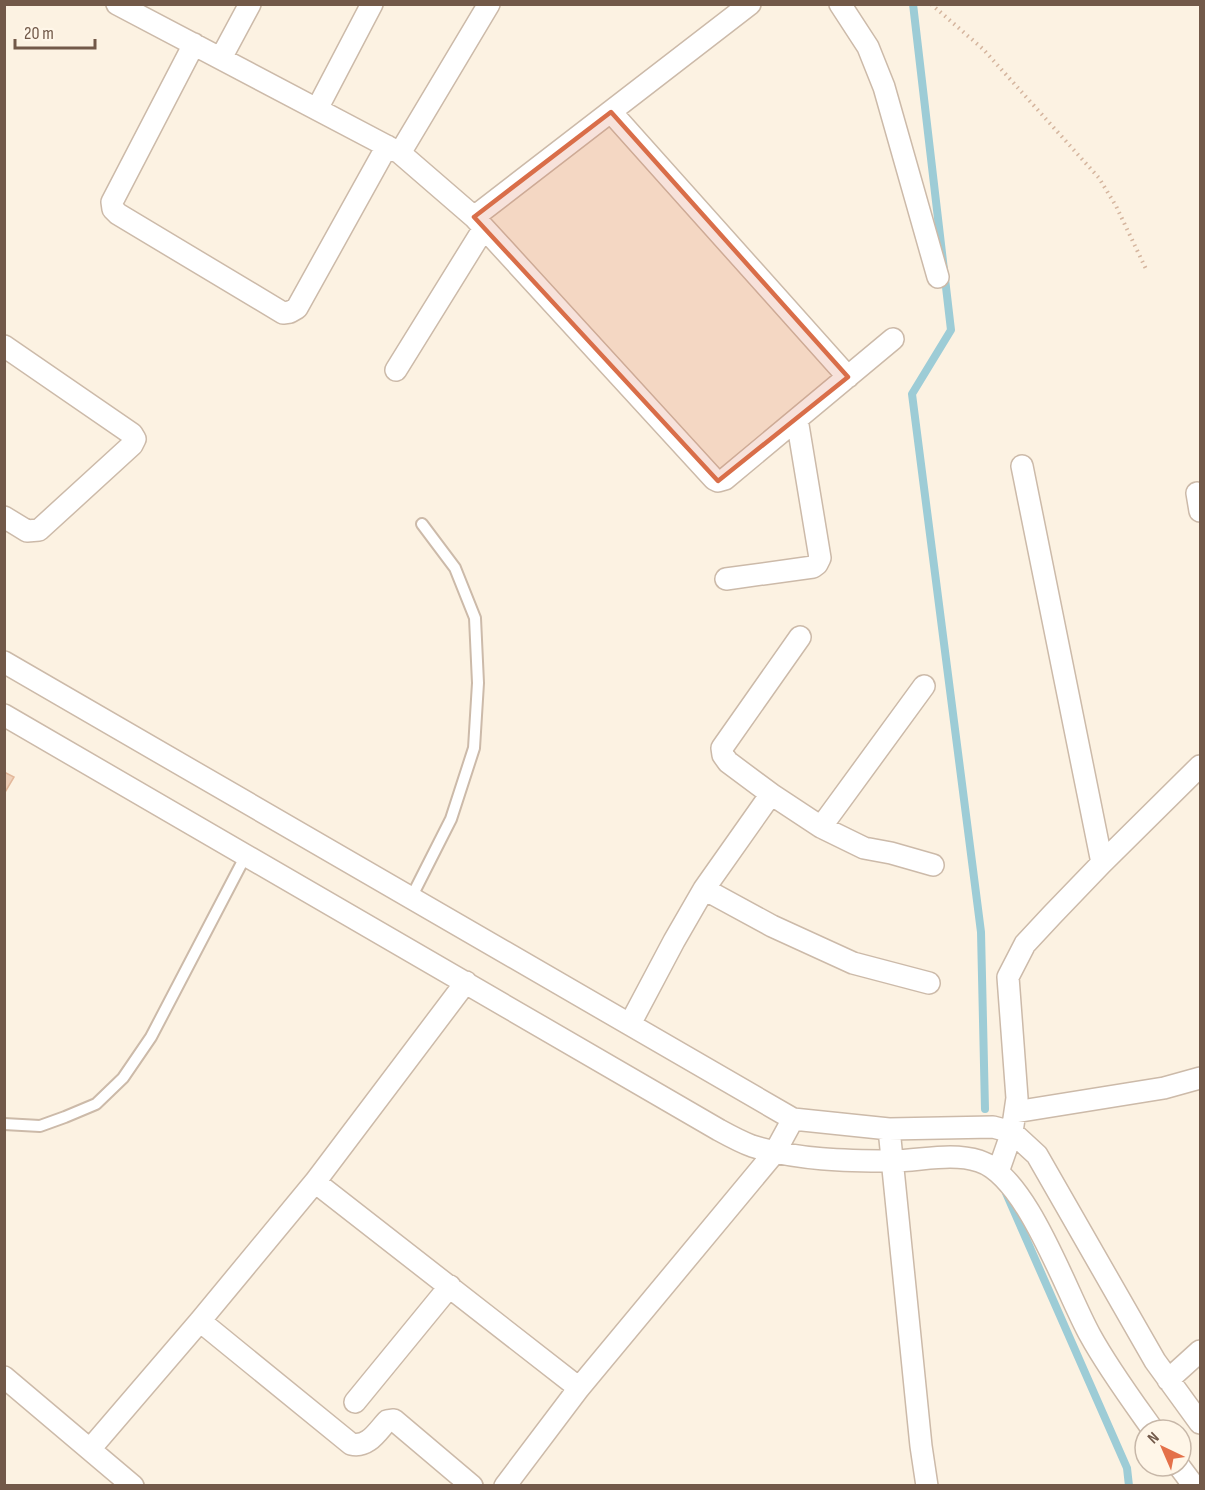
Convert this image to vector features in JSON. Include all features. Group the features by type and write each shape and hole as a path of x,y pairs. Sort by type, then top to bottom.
{"street":[{"path":"221,58 250,4"},
{"path":"317,109 372,4"},
{"path":"194,44 112,202 113,209 283,313 297,308 393,149 489,4"},
{"path":"396,370 479,223 611,112 750,4"},
{"path":"840,4 868,47 884,87 938,277"},
{"path":"131,8 194,44 393,149 479,223 718,481 725,479 893,339"},
{"path":"611,112 848,377"},
{"path":"4,346 132,434 135,439 132,445 39,530 27,531 4,517"},
{"path":"726,579 813,567 820,558 797,419"},
{"path":"1022,466 1102,863"},
{"path":"800,637 722,748 723,755 728,762 771,794 821,827 864,848 933,865"},
{"path":"4,662 794,1119 889,1129 993,1126 1200,1078"},
{"path":"821,827 924,686"},
{"path":"4,715 719,1130 751,1145 775,1152 833,1159 893,1161 959,1157 980,1161 998,1172 1014,1189 1044,1238 1090,1335 1144,1418"},
{"path":"998,1172 1013,1122 1017,1098 1008,977 1025,944 1102,863 1200,766"},
{"path":"630,1024 704,889 771,794"},
{"path":"704,889 772,926 853,963 929,983"},
{"path":"91,1448 315,1182 466,982"},
{"path":"505,1485 579,1388 775,1152 794,1119"},
{"path":"1013,1122 1037,1155 1155,1361 1200,1423"},
{"path":"889,1129 921,1446 927,1485"},
{"path":"315,1182 579,1388"},
{"path":"355,1402 450,1286"},
{"path":"200,1321 351,1443 358,1445 367,1443 387,1421 394,1420 472,1485"},
{"path":"1168,1380 1200,1351"},
{"path":"4,1377 133,1485"}],"lane":[{"path":"411,898 451,819 474,748 478,683 475,618 455,568 422,524"},
{"path":"4,1124 40,1126 65,1117 96,1104 123,1078 151,1037 246,855"}],"path":[{"path":"931,4 983,49 1099,178 1116,206 1146,268"}],"highlighted area":[{"path":"611,112 848,377 718,481 474,217"}],"building":[{"path":"4,772 14,777 4,794"}],"waterway":[{"path":"913,4 951,330 912,394 981,932 985,1109"},
{"path":"1006,1193 1127,1468 1129,1486"}]}
